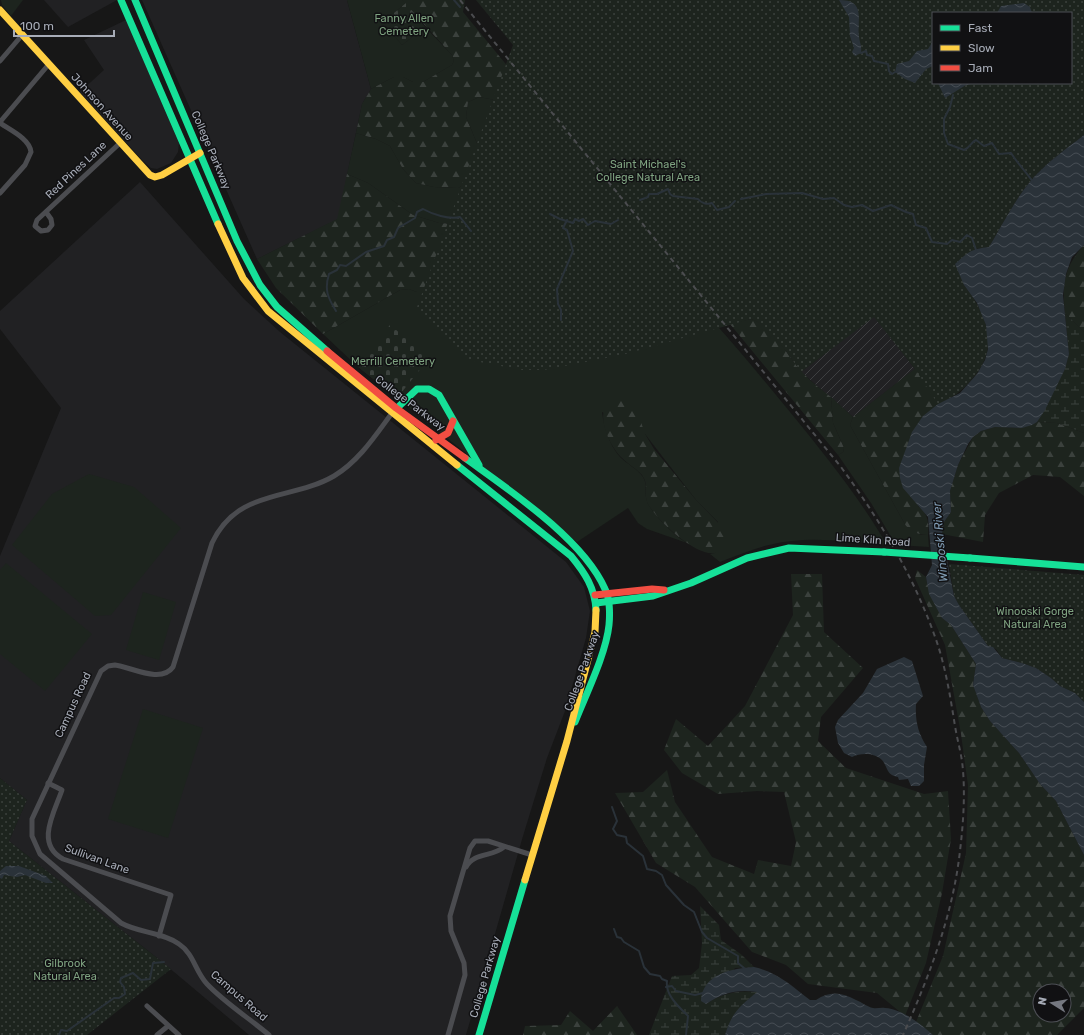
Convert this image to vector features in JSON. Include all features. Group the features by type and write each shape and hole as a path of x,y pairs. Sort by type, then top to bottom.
{"main road":[{"name":"College Parkway","path":"121,0 160,86 239,271 249,289 261,304 280,323 394,411 440,439 552,525 584,555 597,573 607,594 609,624 604,647 567,742 479,1035"},
{"name":"College Parkway","path":"135,0 247,263 268,296 297,326 430,443 571,556 587,577 595,599 595,633 576,701 567,742"},
{"path":"139,0 143,18"},
{"name":"Johnson Avenue","path":"0,10 147,173 155,177 200,153"},
{"path":"160,86 172,88"},
{"path":"394,411 417,389 429,389 439,396 470,451 486,473"},
{"path":"430,443 440,439 448,433 453,421"},
{"name":"Lime Kiln Road","path":"595,599 608,601 653,596 691,583 747,558 789,548 884,552 1084,567"},
{"name":"Lime Kiln Road","path":"595,599 607,594 652,589 668,590"}],"street":[{"path":"0,61 23,34"},
{"path":"0,193 25,166 31,152 29,144 0,123 49,64"},
{"name":"Red Pines Lane","path":"46,212 120,143"},
{"name":"Campus Road","path":"269,1035 206,983 191,956 177,942 121,923 38,851 32,836 31,822 101,671 108,666 115,665 158,675 166,673 173,667 212,543 221,527 242,508 256,501 316,484 346,468 368,445 394,411"},
{"name":"Sullivan Lane","path":"48,783 62,790 48,831 48,841 51,850 63,859 171,895 158,936"},
{"path":"448,1035 465,975 465,967 451,931 450,920 470,848 475,841 488,841 532,855"},
{"path":"463,873 472,859 496,852 504,847"},
{"path":"147,1006 179,1035"},
{"path":"157,1035 168,1026"}],"shaded area":[{"path":"44,0 117,0 68,27"},
{"path":"142,0 347,0 371,89 362,104 338,219 257,259"},
{"path":"126,20 179,143 178,152 171,163 157,169 151,168 143,161 80,92 104,70 84,40"},
{"path":"140,182 244,299 280,332 566,562 584,587 590,611 586,638 565,711 547,758 523,836 466,1035 249,1035 161,961 9,841 27,800 0,778 0,556 61,408 0,329 0,311"},
{"path":"874,316 915,369 853,417 801,372"}],"green space":[{"path":"1,0 23,0 11,16 2,5"},
{"path":"347,0 402,0 406,3 383,22 402,45 425,27 452,55 454,61 452,65 423,82 413,82 403,77 394,77 371,89"},
{"path":"402,0 465,0 463,12 523,85 501,101 479,97 468,102 466,117 485,163 476,178 458,188 434,187 416,183 403,169 390,146 376,139 356,133 362,104 371,89 394,77 403,77 413,82 423,82 452,65 454,61 452,55"},
{"name":"Saint Michael's College Natural Area","path":"476,0 1084,0 1084,135 1052,160 1027,185 989,247 975,249 964,285 979,308 988,331 986,355 981,367 965,387 953,397 938,404 915,369 874,317 801,372 772,334 758,322 751,319 622,355 544,370 522,370 469,360 417,307 513,45"},
{"name":"Fanny Allen Cemetery","path":"406,3 425,27 402,45 383,22"},
{"path":"523,85 624,210 604,218 554,214 501,224 469,225 439,223 413,215 368,183 347,174 356,133 376,139 390,146 403,169 416,183 434,187 458,188 476,178 485,163 466,117 468,102 479,97 501,101 513,99"},
{"path":"347,174 368,183 413,215 439,223 469,225 466,342 417,292 409,289 400,290 323,334 276,288 257,259 337,219"},
{"path":"1084,245 1084,332 1065,313 1064,285 1068,269 1072,261"},
{"path":"964,285 918,506 926,515 928,522 928,535 919,534 906,526 850,425 853,417 921,364"},
{"path":"409,289 417,292 691,297 742,354 816,444 853,493 887,545 828,540 798,540 763,547 720,562 710,554 715,553 718,522 696,500 645,434 602,412 604,424 613,447 620,457 638,471 643,477 646,498 649,506 664,524 687,543 647,529 638,523 628,508 577,542 357,366 323,334 400,290"},
{"path":"1065,313 1084,332 1084,433 1057,423 1037,422 1065,369 1069,354"},
{"path":"751,319 767,328 780,342 803,373 831,397 833,423 844,448 843,452 838,455 730,324"},
{"name":"Merrill Cemetery","path":"390,325 430,357 397,398 357,366"},
{"path":"617,396 626,396 632,402 638,413 645,434 654,449 696,500 727,532 726,540 715,553 707,553 687,543 667,527 651,509 647,502 644,478 640,472 625,461 614,449 606,432 603,415 605,407 609,401"},
{"path":"831,397 853,417 850,425 906,526 921,535 928,535 929,547 896,545 871,503 838,455 843,452 844,448 833,423"},
{"path":"1037,422 1057,423 1084,433 1084,496 1060,477 1033,475 999,493 985,515 983,542 942,534 944,522 951,512 950,491 958,465 973,437 981,431 995,427 1022,428"},
{"path":"89,474 134,487 181,528 111,615 95,616 12,545 52,494"},
{"path":"6,563 92,634 45,691 0,654 0,570"},
{"name":"Winooski Gorge Natural Area","path":"949,564 1084,575 1084,702 1075,693 1060,686 1036,668 1002,658 996,649 988,646 954,596"},
{"path":"917,570 926,577 927,583 942,618 951,625 976,664 973,685 981,707 990,721 1019,753 1040,784 1056,801 1084,855 1084,1008 1072,1020 1072,983 1032,983 1032,1023 1069,1023 1057,1035 933,1035 916,1022 943,956 966,853 968,785 961,734 945,645 915,578"},
{"path":"791,574 822,574 824,632 863,668 821,717 818,741 846,768 924,794 948,791 951,839 942,893 926,963 905,1016 877,993 808,984 786,965 752,952 695,887 656,863 615,793 643,792 667,770 675,802 712,857 754,874 758,860 791,866 796,842 784,792 757,791 718,794 682,773 664,750 676,719 708,746 745,706 793,615"},
{"path":"143,592 176,602 159,660 126,650"},
{"path":"143,709 203,728 168,838 108,819"},
{"name":"Gilbrook Natural Area","path":"0,778 27,800 9,841 171,969 87,1035 0,1035"},
{"path":"700,906 719,925 721,940 742,955 754,967 735,968 706,1004 718,997 730,993 743,991 758,992 738,1010 730,1022 725,1035 649,1035 672,976 691,975 699,968 702,943"},
{"path":"617,1006 637,1035 523,1035 525,1026 561,1025 570,1011 593,1031"}],"water":[{"path":"839,0 848,1 857,7 861,53 855,56 852,52 854,48 850,36 849,17"},
{"path":"1024,3 1030,7 1032,12 998,12 1001,6"},
{"path":"932,43 932,66 926,69 915,83 905,79 895,72 897,64 909,61 917,51 928,49"},
{"path":"938,84 972,84 966,85 945,98"},
{"name":"Winooski River","path":"1084,135 1084,245 1072,257 1066,274 1063,295 1069,354 1065,369 1045,410 1037,422 1022,428 995,427 981,431 973,437 958,465 950,491 951,512 944,522 942,534 954,596 988,646 993,647 1002,658 1036,668 1060,686 1075,693 1084,702 1084,855 1056,801 1040,784 1019,753 990,721 981,707 973,685 976,664 951,625 942,618 929,594 926,577 932,565 928,517 903,488 899,468 912,432 923,416 938,404 960,393 977,374 985,360 988,349 986,325 977,303 964,285 955,264 970,252 989,247 1027,185 1052,160"},
{"path":"904,657 912,661 923,696 916,704 918,727 921,737 927,747 924,765 924,781 919,786 911,786 908,779 899,780 898,777 889,773 879,757 871,754 863,754 852,757 844,753 838,743 835,727 838,720 863,693 877,669"},
{"path":"6,866 19,866 46,876 53,883 46,883 25,875 17,877 4,875 2,879 0,878 0,871"},
{"path":"754,967 777,976 810,1000 816,1000 831,994 845,995 874,1008 884,1008 898,1011 917,1022 933,1035 725,1035 737,1010 757,992 743,991 730,993 718,997 706,1004 701,1001 703,992 707,984 720,974 737,969"}],"waterway":[{"path":"454,0 460,7"},
{"path":"861,53 866,51 867,55 872,56 874,61 888,64 889,71 892,74 895,72"},
{"path":"953,95 950,107 944,119 944,133 948,144 964,150 976,140 984,146 992,143 999,154 1011,153 1033,182"},
{"path":"640,200 648,197 649,194 657,194 668,189 670,194 673,196 698,199 706,204 712,203 717,210 729,207 735,201"},
{"path":"741,199 766,194 802,193 823,199 834,198 844,205 852,207 862,205 873,211 891,205 913,214 916,225 926,228 932,242 947,244 952,240 960,242 967,235 972,238 976,250"},
{"path":"336,311 331,302 327,289 329,274 337,270 340,265 346,266 366,252 384,246 387,240 394,237 398,228 415,218 417,212 423,209 436,215 456,218 460,217 471,231"},
{"path":"550,214 573,223 575,219 579,221 583,219 588,225 595,221 611,224 618,220"},
{"path":"561,320 561,310 558,304 557,289 573,251 567,230 563,228 567,220"},
{"path":"612,807 617,821 613,829 617,835 626,837 627,843 643,856 647,869 656,871 662,875 666,885 684,905 694,912 702,932 707,938 738,956 738,963 744,968"},
{"path":"614,929 617,937 621,938 624,942 639,951 644,967 650,974 660,976 662,979 667,981 670,996 688,1016 686,1035"},
{"path":"59,1035 61,1030 67,1031 114,998 119,998 125,994 124,987 120,982 121,978 133,973 141,980 150,979 153,963 164,962"},
{"path":"666,987 672,986 676,991 695,995 703,993"}],"railway":[{"path":"460,0 841,467 894,547 916,589 938,645 949,691 962,761 964,810 959,859 944,927 930,971 903,1035"}],"traffic: fast":[{"path":"121,0 218,224"},
{"path":"135,0 237,241 260,285 277,307 327,351"},
{"path":"393,412 417,389 429,389 439,395 479,465"},
{"path":"465,458 523,500 563,534 594,570 607,593 609,602 609,625 607,636 600,661 575,722"},
{"path":"457,465 571,556 588,581 594,595 596,610"},
{"path":"596,603 653,596 691,583 747,558 789,548 884,552"},
{"path":"884,552 970,558"},
{"path":"970,558 1084,567"},
{"path":"479,1035 525,880"}],"traffic: slow":[{"path":"0,10 150,175 155,177 162,175 200,153"},
{"path":"218,224 243,278 268,311 457,465"},
{"path":"525,880 567,741 595,632 596,610"}],"traffic: jam":[{"path":"327,351 396,408 465,458"},
{"path":"436,440 448,433 453,421"},
{"path":"595,595 652,589 664,590"}]}
